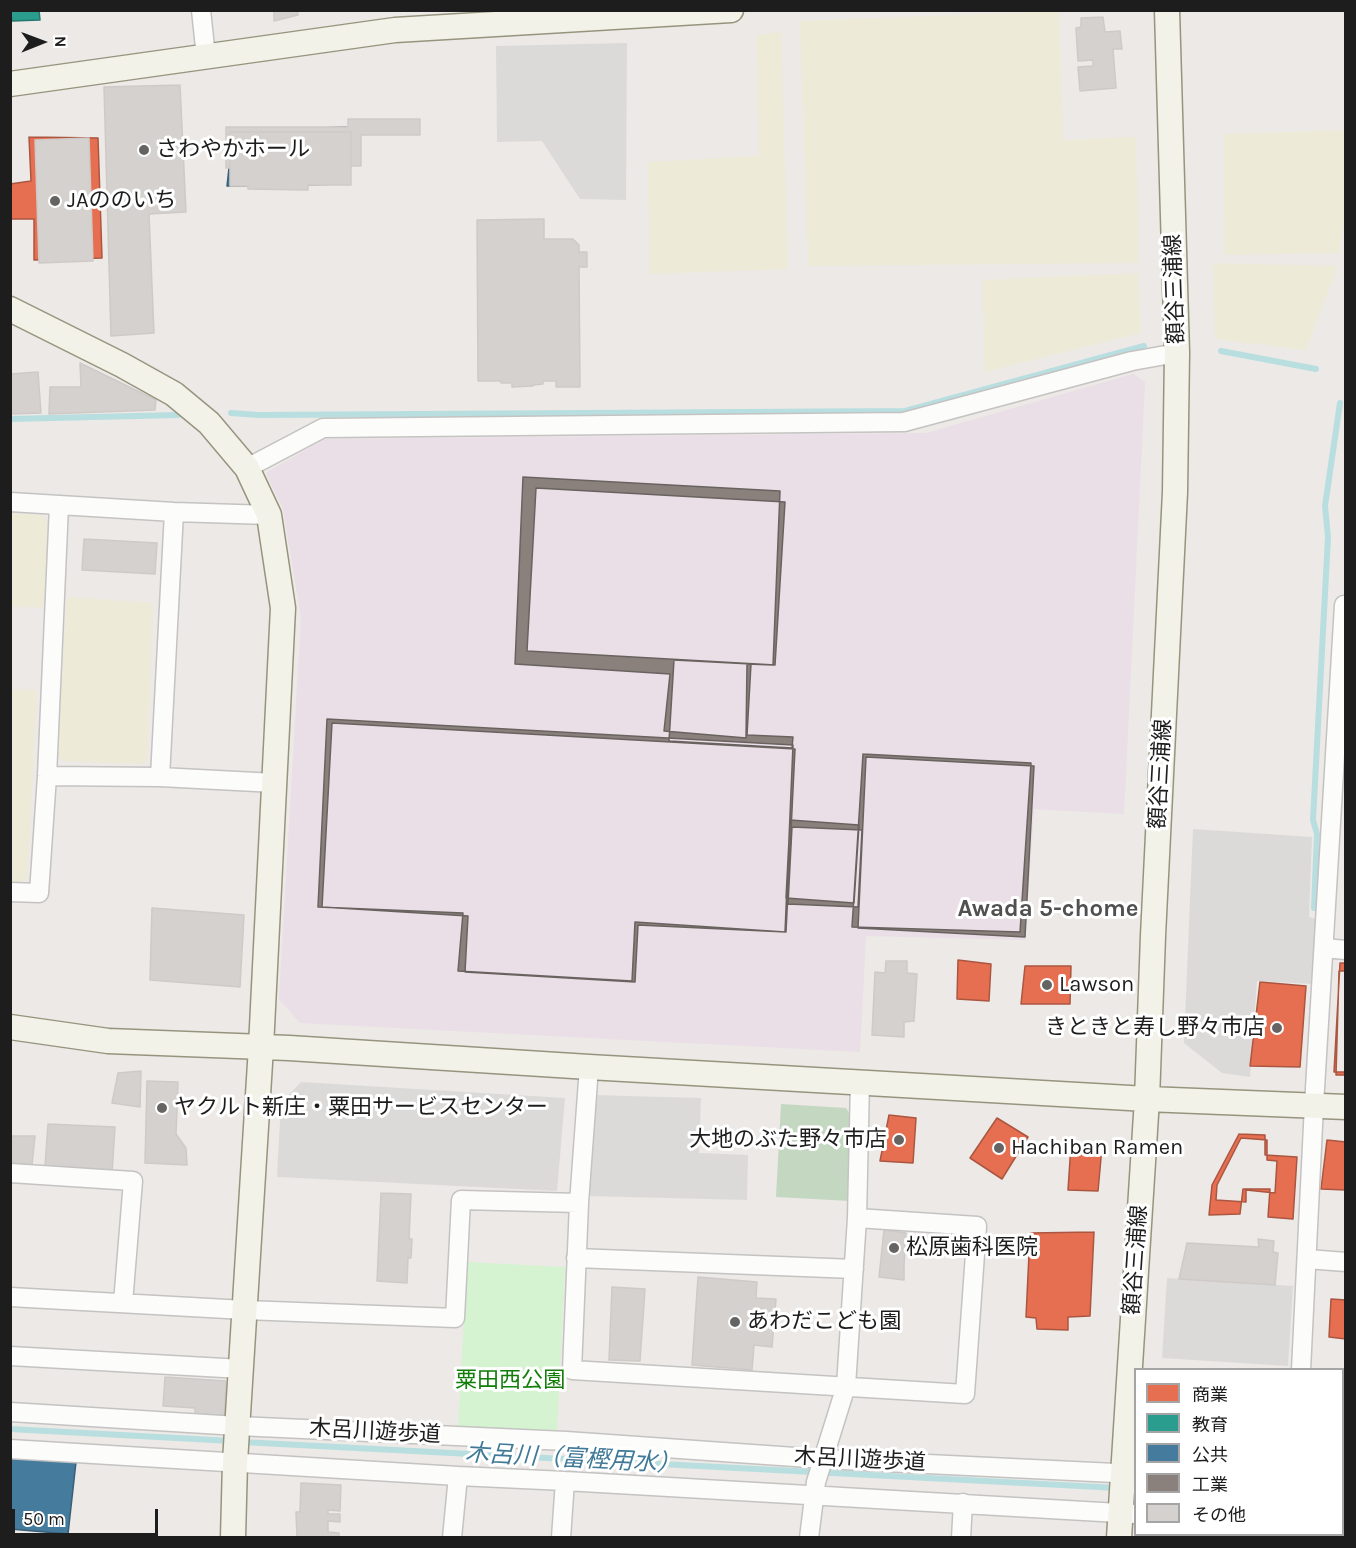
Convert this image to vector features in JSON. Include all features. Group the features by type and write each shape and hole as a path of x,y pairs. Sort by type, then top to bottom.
{"street":[{"path":"201,10 206,57"},
{"path":"10,84 395,30 731,10"},
{"name":"額谷三浦線","path":"1119,1538 1126,1493 1147,1099 1174,504 1178,353 1167,10"},
{"path":"10,309 122,365 174,394 209,423 247,468 269,514 283,608 233,1538"},
{"path":"247,468 323,428 904,422 1132,361 1178,353"},
{"path":"10,502 174,512 269,514"},
{"path":"10,892 39,893 47,776 59,505"},
{"path":"160,777 174,512"},
{"path":"1301,1368 1314,1105 1346,605"},
{"path":"47,776 160,777 275,783"},
{"path":"1324,948 1346,950"},
{"path":"10,1027 108,1041 261,1047 1147,1099 1346,1107"},
{"path":"589,1067 579,1203 572,1370 965,1394 977,1226 857,1218"},
{"path":"809,1538 816,1488 846,1386 857,1218 860,1082"},
{"path":"10,1173 133,1181 123,1303"},
{"path":"10,1297 245,1310 455,1318 461,1200 579,1203"},
{"path":"576,1257 854,1269"},
{"path":"1307,1259 1346,1262"},
{"path":"10,1356 242,1369"},
{"name":"木呂川遊歩道","path":"10,1412 237,1442 566,1441 823,1461 1126,1493"},
{"path":"10,1449 237,1442 458,1476 816,1488 963,1503 1126,1493"},
{"path":"452,1538 458,1476"},
{"path":"561,1538 565,1481"},
{"path":"961,1538 963,1503"}],"shaded area":[{"path":"1059,11 1063,140 1136,137 1139,263 808,266 800,21"},
{"path":"781,32 788,269 650,274 648,162 759,156 756,35"},
{"path":"627,43 626,200 580,199 542,141 497,142 496,46"},
{"path":"1345,130 1345,214 1339,253 1225,255 1224,134"},
{"path":"1213,263 1338,266 1306,350 1215,339"},
{"path":"1138,273 1141,333 985,372 982,280"},
{"path":"1133,374 1145,382 1124,814 1034,809 1025,940 866,936 860,1052 300,1023 279,999 301,618 283,509 266,473 324,439 926,433"},
{"path":"11,513 42,515 49,525 43,608 11,606"},
{"path":"67,597 153,603 147,760 141,764 63,761 57,754"},
{"path":"13,689 37,690 27,878 19,883 11,883 10,723"},
{"path":"1193,829 1312,837 1309,917 1316,919 1312,984 1257,981 1250,1077 1222,1073 1184,1043"},
{"path":"301,1082 565,1098 557,1191 277,1177 281,1103"},
{"path":"593,1095 701,1098 699,1153 748,1155 747,1200 587,1196"},
{"path":"1167,1278 1293,1286 1288,1366 1162,1358"}],"green space":[{"path":"781,1104 846,1108 853,1119 850,1201 776,1197"},
{"name":"粟田西公園","path":"467,1262 565,1267 557,1434 458,1431"}],"building: 商業":[{"name":"JAののいち","path":"29,137 98,138 102,258 34,260 34,219 10,219 10,184 31,181"},
{"path":"958,960 991,964 989,1001 957,999"},
{"path":"1340,963 1346,963 1346,1072 1334,1072"},
{"name":"Lawson","path":"1025,966 1071,966 1070,1004 1021,1004"},
{"path":"1339,971 1346,971 1346,1075 1336,1075"},
{"path":"1260,982 1306,986 1300,1067 1250,1066"},
{"name":"大地のぶた野々市店","path":"889,1115 916,1118 913,1163 880,1161"},
{"name":"Hachiban Ramen","path":"997,1118 1028,1137 1002,1179 970,1158"},
{"path":"1239,1134 1265,1135 1265,1155 1297,1157 1293,1219 1268,1217 1270,1189 1243,1189 1240,1214 1209,1215 1212,1185"},
{"path":"1241,1138 1267,1140 1267,1160 1277,1161 1275,1193 1246,1190 1246,1202 1216,1200 1217,1185"},
{"path":"1327,1140 1346,1142 1346,1190 1321,1189"},
{"path":"1071,1145 1102,1147 1098,1191 1068,1190"},
{"path":"1094,1232 1090,1316 1068,1317 1068,1330 1037,1329 1036,1318 1026,1317 1030,1233"},
{"path":"1331,1299 1346,1300 1346,1339 1329,1337"}],"building: 教育":[{"path":"10,10 39,10 40,20 12,21"}],"building: 公共":[{"path":"346,127 347,184 227,186 229,168 242,160 242,131"},
{"path":"10,1457 76,1462 68,1534 10,1529"}],"building: 工業":[{"path":"523,477 780,491 773,665 747,664 746,738 664,731 670,674 515,664"},
{"path":"536,488 785,502 775,665 527,651"},
{"path":"674,660 751,664 747,735 793,737 792,748 669,741"},
{"path":"327,719 793,745 785,932 635,922 632,981 458,971 463,913 318,907"},
{"path":"332,723 795,749 786,932 638,925 635,982 465,972 468,916 322,907"},
{"path":"863,754 1031,763 1020,932 852,927"},
{"path":"866,757 1034,766 1025,937 858,928"},
{"path":"790,820 859,825 854,903 786,898"},
{"path":"792,827 862,830 858,907 788,904"}],"building: その他":[{"path":"274,10 298,10 298,15 274,21"},
{"path":"1103,17 1105,32 1120,31 1122,49 1113,49 1116,88 1080,91 1078,67 1093,66 1093,60 1078,61 1076,28 1081,27 1081,18"},
{"name":"さわやかホール","path":"180,85 186,212 149,214 154,333 111,336 104,87"},
{"path":"348,119 420,119 420,135 361,135 361,166 351,166 351,132 230,132 230,168 226,168 226,127 348,127"},
{"path":"230,132 351,132 351,185 308,185 308,190 248,189 248,186 230,186"},
{"name":"JAののいち","path":"89,138 93,261 39,263 35,140"},
{"path":"544,219 544,239 573,239 579,245 579,252 587,252 587,267 579,267 580,387 556,387 556,381 543,381 543,384 533,386 512,387 512,383 501,383 501,381 478,381 477,220"},
{"path":"80,363 156,400 155,410 49,414 50,387 81,387"},
{"path":"38,372 41,413 10,414 10,374"},
{"path":"84,539 157,543 155,574 82,570"},
{"path":"152,908 244,915 240,987 150,980"},
{"path":"886,961 907,961 907,973 917,974 914,1021 904,1022 904,1037 872,1035 875,972 885,973"},
{"path":"141,1071 140,1107 112,1103 118,1073"},
{"name":"ヤクルト新庄・粟田サービスセンター","path":"147,1081 178,1082 176,1134 186,1148 187,1165 145,1163"},
{"path":"48,1124 115,1127 112,1173 45,1166"},
{"path":"10,1136 35,1136 32,1165 10,1164"},
{"path":"381,1193 411,1194 409,1239 412,1239 411,1258 408,1258 407,1283 377,1281"},
{"name":"松原歯科医院","path":"884,1230 906,1233 904,1280 879,1277"},
{"path":"1258,1239 1274,1241 1273,1252 1278,1253 1275,1285 1179,1279 1187,1243 1259,1247"},
{"name":"あわだこども園","path":"698,1277 757,1282 756,1298 776,1299 772,1347 754,1345 752,1370 692,1365"},
{"path":"612,1287 645,1289 640,1361 609,1360"},
{"path":"165,1377 226,1381 224,1420 195,1419 195,1408 163,1406"},
{"path":"301,1483 341,1485 340,1511 328,1510 328,1514 340,1514 340,1522 328,1521 328,1532 339,1533 339,1538 297,1538 296,1512 300,1512"}],"waterway":[{"path":"231,413 259,415 905,411 1144,346"},
{"path":"1221,351 1316,369"},
{"path":"1314,908 1317,834 1313,820 1328,537 1325,506 1340,403"},
{"path":"10,419 178,415"},
{"name":"木呂川（富樫用水）","path":"10,1429 232,1441"},
{"name":"木呂川（富樫用水）","path":"242,1442 1118,1488"}],"place":[{"name":"さわやかホール","path":"144,150"},
{"name":"JAののいち","path":"55,201"},
{"name":"Lawson","path":"1047,985"},
{"name":"きときと寿し野々市店","path":"1277,1028"},
{"name":"ヤクルト新庄・粟田サービスセンター","path":"162,1108"},
{"name":"大地のぶた野々市店","path":"899,1140"},
{"name":"Hachiban Ramen","path":"999,1148"},
{"name":"松原歯科医院","path":"894,1248"},
{"name":"あわだこども園","path":"735,1322"}],"district":[{"name":"Awada 5-chome","path":"1048,909"}]}
